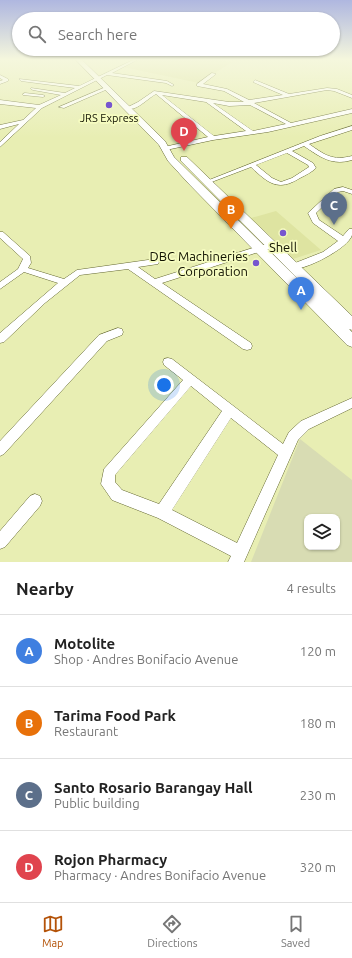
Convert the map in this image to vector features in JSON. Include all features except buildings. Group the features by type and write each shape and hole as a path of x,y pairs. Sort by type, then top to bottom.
{"highway":[{"path":"108,88 166,148 177,153 207,182 352,341"},
{"path":"166,148 169,157 265,247 293,267 352,325"}],"street":[{"path":"73,86 80,87"},
{"path":"129,108 140,103 156,92 169,86"},
{"path":"205,86 225,90 292,125"},
{"path":"269,86 287,95"},
{"path":"0,145 40,108 80,87"},
{"path":"62,107 108,88"},
{"path":"33,89 65,94"},
{"path":"156,92 235,104 250,103 287,95 330,89 352,97"},
{"path":"156,92 213,138"},
{"path":"24,94 57,98"},
{"path":"205,100 251,132"},
{"path":"0,102 40,108"},
{"path":"166,148 213,138 292,125 352,111"},
{"path":"0,127 26,120"},
{"path":"207,182 305,144 352,128"},
{"path":"0,139 8,138"},
{"path":"305,144 334,162 342,162 352,158"},
{"path":"252,165 270,182 279,184 285,184 313,168 311,164 288,151"},
{"path":"344,241 316,221 312,213 336,190 343,189 352,192"},
{"path":"293,267 317,259 334,251 352,231"},
{"path":"0,234 27,258 27,263 23,269 0,286"},
{"path":"155,282 265,247"},
{"path":"0,340 64,282 77,273 84,270 155,262"},
{"path":"129,265 247,346"},
{"path":"23,269 64,282"},
{"path":"0,450 103,338 118,332"},
{"path":"168,362 189,380 285,453"},
{"path":"189,380 109,473 108,484 117,495 162,512 238,557 293,436 305,425 352,403"},
{"path":"162,512 229,411"},
{"path":"0,542 35,501"}],"shaded area":[{"path":"276,211 321,250 293,259 251,218"},
{"path":"300,439 352,480 352,562 251,562"}],"place":[{"name":"JRS Express","path":"109,105"},
{"name":"Rojon Pharmacy","path":"184,151"},
{"name":"Santo Rosario Barangay Hall","path":"334,225"},
{"name":"Tarima Food Park","path":"231,229"},
{"name":"Shell","path":"283,233"},
{"name":"DBC Machineries Corporation","path":"256,263"},
{"name":"Motolite","path":"301,310"}]}
